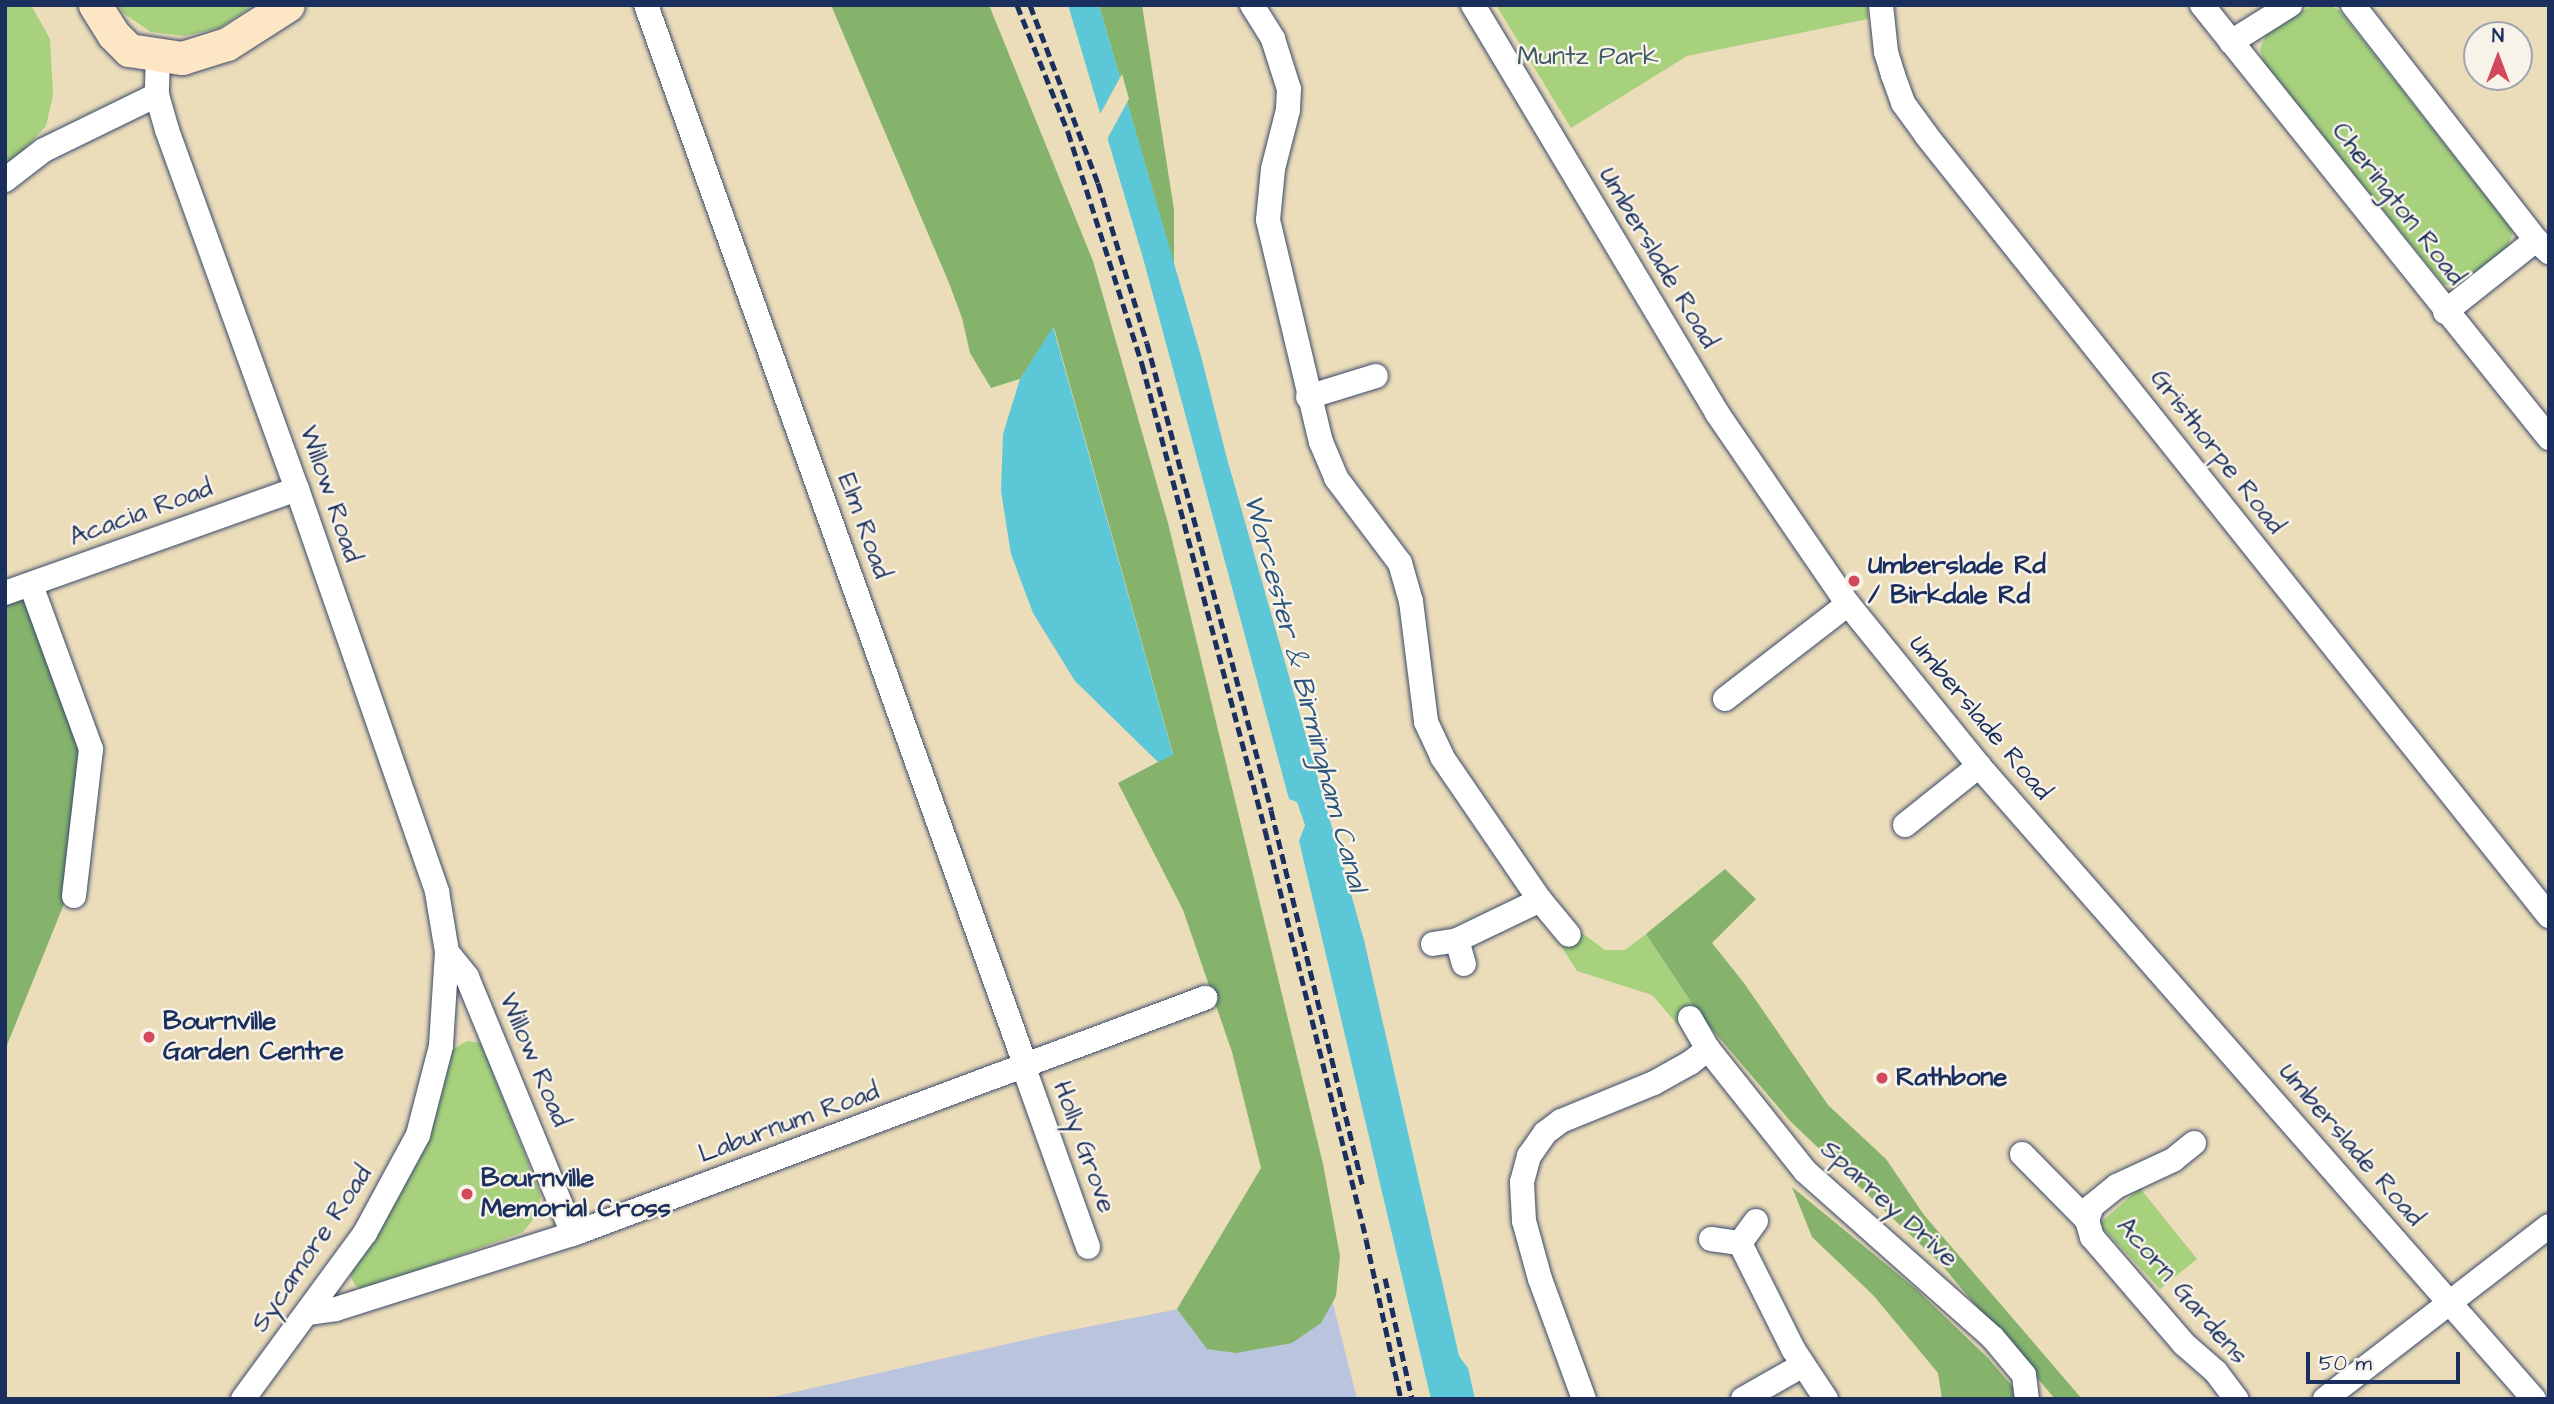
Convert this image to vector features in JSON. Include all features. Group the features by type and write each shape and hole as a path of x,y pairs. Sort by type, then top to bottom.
{"street":[{"path":"95,5 113,34 129,50 158,57 183,58 227,44 289,5"},
{"name":"Elm Road","path":"646,5 1025,1068"},
{"path":"1252,5 1273,39 1289,89 1288,110 1273,169 1268,220 1308,397 1336,478 1400,563 1410,601 1426,722 1442,757 1540,900 1569,935"},
{"name":"Umberslade Road","path":"1473,5 1717,413 1849,604 1979,766 2534,1399"},
{"name":"Gristhorpe Road","path":"1881,5 1886,52 1893,75 1903,103 1926,135 2549,916"},
{"name":"Cherington Road","path":"2202,5 2445,312 2549,438"},
{"path":"2231,43 2290,5"},
{"path":"2353,5 2543,246 2445,312"},
{"name":"Willow Road","path":"158,57 157,95 437,892 447,952 441,1046"},
{"path":"5,180 44,150 157,95"},
{"path":"1308,397 1380,371"},
{"name":"Acacia Road","path":"5,593 297,489"},
{"path":"31,585 91,749 74,897"},
{"path":"1725,699 1849,604"},
{"path":"1905,825 1979,766"},
{"path":"1464,964 1446,942 1540,900"},
{"name":"Willow Road","path":"447,952 467,977 573,1234"},
{"name":"Laburnum Road","path":"308,1313 336,1309 573,1234 1025,1068 1205,998"},
{"name":"Sparrey Drive","path":"1690,1018 1708,1049 1805,1171 2010,1356 2024,1375 2027,1399"},
{"name":"Sycamore Road","path":"243,1399 365,1233 395,1182 418,1135 441,1046"},
{"path":"1584,1399 1540,1279 1524,1221 1522,1182 1529,1156 1545,1133 1561,1121 1654,1083 1690,1063 1708,1049"},
{"name":"Holly Grove","path":"1025,1068 1088,1247"},
{"name":"Acorn Gardens","path":"2087,1220 2092,1206 2117,1186 2173,1160 2194,1143"},
{"name":"Acorn Gardens","path":"2022,1154 2087,1220 2092,1237 2184,1344 2216,1372 2236,1399"},
{"path":"1740,1243 1756,1221"},
{"path":"2325,1399 2549,1226"},
{"path":"1711,1239 1740,1243"},
{"path":"1740,1243 1803,1365 1826,1399"},
{"path":"1743,1399 1803,1365"}],"shaded area":[{"path":"1327,1280 1357,1399 764,1399 1056,1333"}],"green space":[{"path":"5,5 31,5 50,39 53,95 46,126 16,158 5,164"},
{"path":"118,5 254,5 219,28 185,36 151,32 123,13"},
{"path":"831,5 989,5 1093,261 1168,523 1323,1164 1340,1256 1336,1296 1321,1323 1292,1343 1236,1353 1207,1349 1177,1309 1261,1168 1232,1052 1183,910 1118,783 1173,754 1054,328 1020,379 991,388 970,353 962,318 949,283"},
{"path":"1099,5 1142,5 1174,210 1174,265"},
{"name":"Muntz Park","path":"1496,5 1868,5 1868,19 1687,56 1571,128"},
{"path":"2329,5 2339,10 2513,231 2506,254 2464,284 2444,285 2264,63 2260,49 2266,35 2309,7"},
{"path":"27,592 85,750 68,894 5,1050 5,599"},
{"path":"1725,869 1756,899 1712,943 1744,983 1828,1105 1886,1159 1924,1215 2082,1399 2055,1399 1940,1263 1791,1122 1699,1014 1646,934"},
{"path":"1578,930 1605,950 1625,950 1646,934 1699,1014 1678,1025 1652,995 1577,971 1559,943"},
{"path":"467,1041 481,1043 541,1196 535,1217 523,1232 363,1290 355,1285 350,1275 420,1157 452,1050"},
{"path":"1792,1187 1916,1289 1987,1357 2013,1387 2014,1399 1942,1399 1938,1373 1873,1295 1812,1237"},
{"path":"2140,1188 2197,1259 2160,1289 2099,1224"}],"water":[{"path":"1068,5 1099,5 1201,356 1226,455 1364,940 1459,1356 1468,1368 1475,1399 1431,1399 1299,841 1305,825 1297,802 1289,799 1143,258"},
{"path":"1053,327 1173,755 1158,762 1075,681 1033,613 1011,554 1001,491 1003,434 1020,379"}],"pier":[{"path":"1122,74 1129,99 1105,143 1098,118"}],"railway":[{"path":"1017,5 1068,132 1142,364 1265,830 1366,1239 1401,1399"},
{"path":"1030,5 1098,183 1147,343 1271,810 1363,1186"},
{"path":"1385,1278 1412,1399"}],"place":[{"name":"Umberslade Rd / Birkdale Rd","path":"1854,581"},
{"name":"Bournville Garden Centre","path":"149,1037"},
{"name":"Rathbone","path":"1882,1078"},
{"name":"Bournville Memorial Cross","path":"467,1194"}],"water label":[{"name":"Worcester & Birmingham Canal","path":"1305,693"}]}
